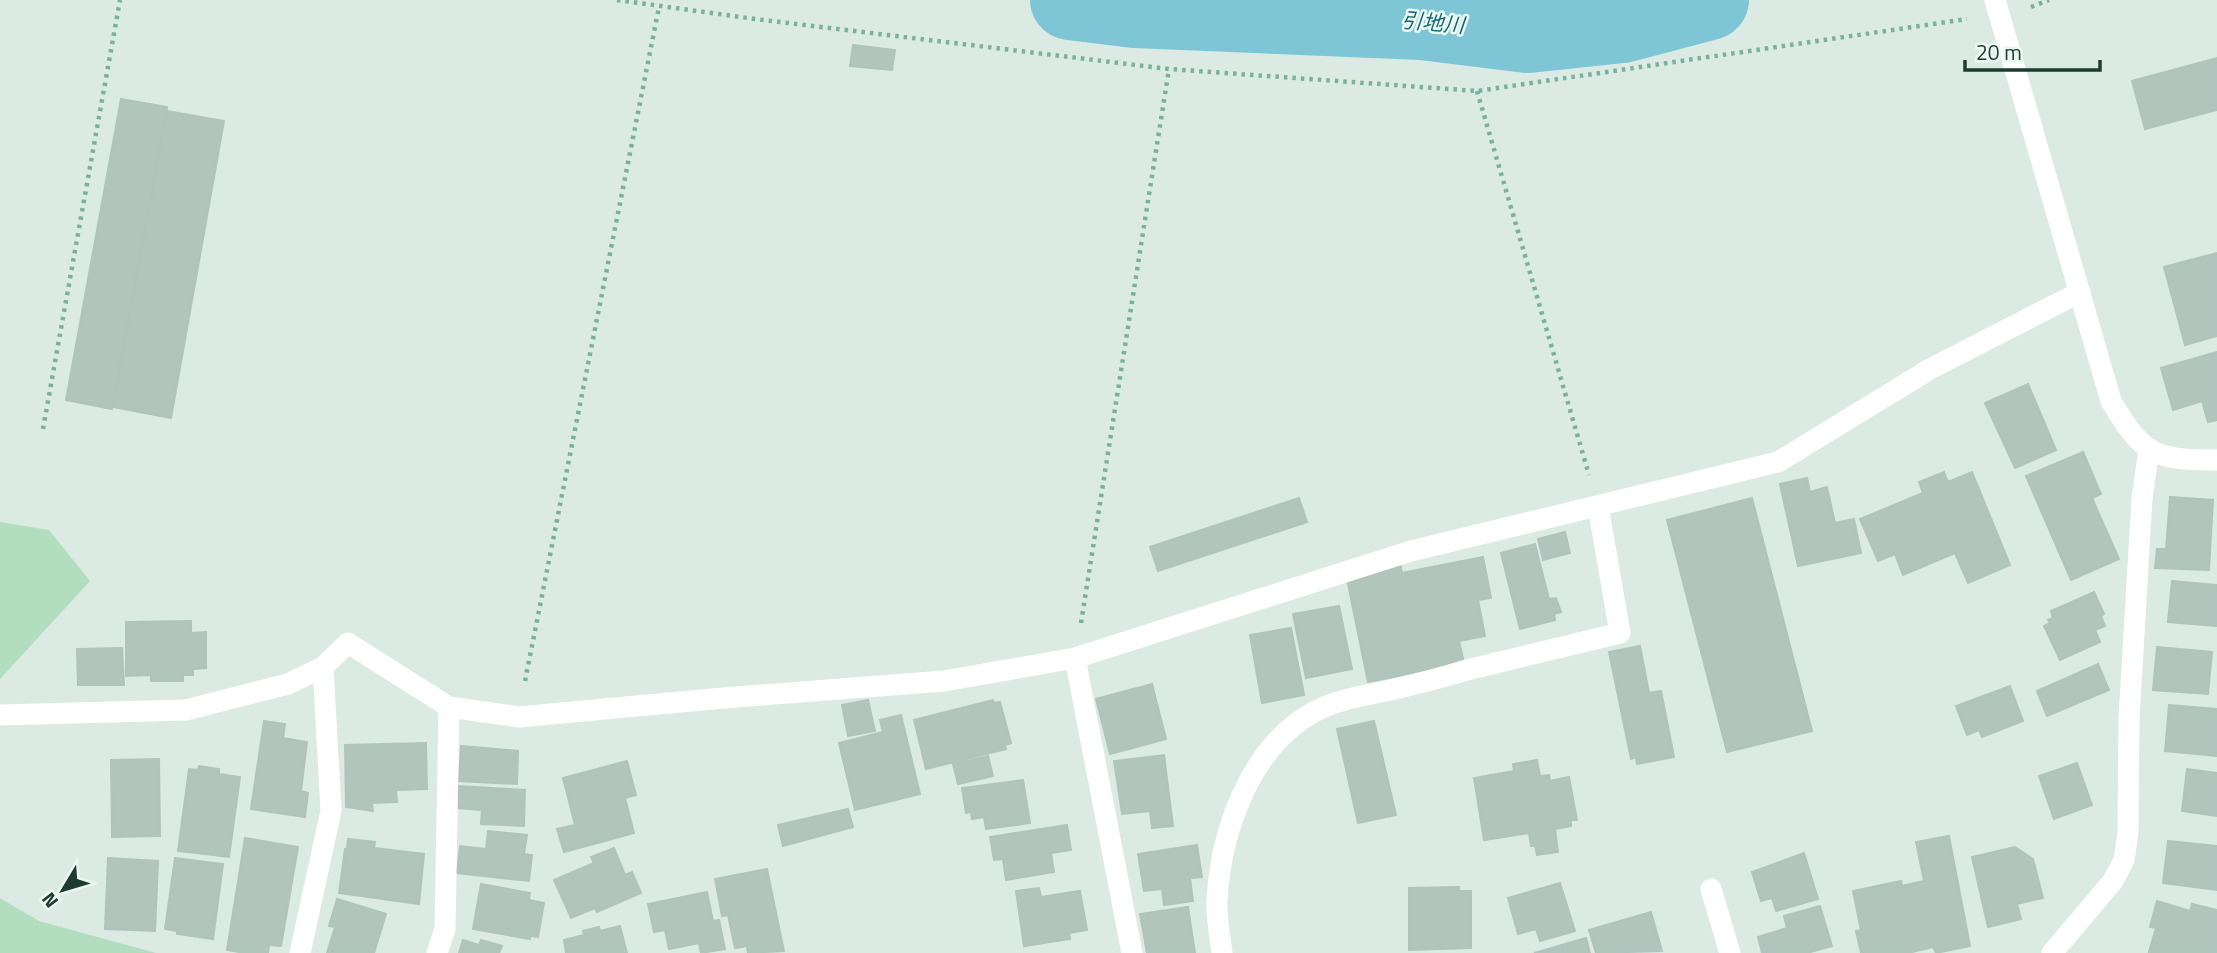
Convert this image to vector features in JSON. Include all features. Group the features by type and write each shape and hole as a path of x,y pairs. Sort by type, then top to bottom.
{"street":[{"path":"1997,5 2111,401 2130,432 2148,449 2182,460 2217,460"},
{"path":"0,715 186,710 288,684 323,667 348,643 449,707 519,717 944,681 1075,658 1411,551 1778,462 1930,369 2080,292"},
{"path":"2052,953 2113,881 2124,860 2129,833 2130,691 2142,499 2148,449"},
{"path":"1222,953 1217,902 1221,865 1243,795 1256,768 1270,746 1293,725 1315,711 1341,701 1620,633 1598,506"},
{"path":"1075,658 1132,953"},
{"path":"300,953 331,811 323,667"},
{"path":"438,953 445,929 449,707"},
{"path":"1711,889 1730,953"}],"path":[{"path":"43,429 120,0"},
{"path":"617,0 1169,69 1477,91 1997,5"},
{"path":"519,717 659,7"},
{"path":"1075,658 1169,69"},
{"path":"1477,91 1598,506"}],"green space":[{"path":"0,522 49,530 90,581 0,679"},
{"path":"0,898 39,921 156,953 0,953"}],"building":[{"path":"853,45 895,50 892,70 850,66"},
{"path":"2217,58 2217,110 2145,129 2132,81"},
{"path":"121,99 167,107 112,409 66,400"},
{"path":"167,111 224,121 171,418 113,407"},
{"path":"2217,253 2217,336 2185,345 2164,267"},
{"path":"2217,352 2217,420 2208,422 2202,401 2173,410 2161,368"},
{"path":"2028,384 2056,450 2015,468 1985,403"},
{"path":"2083,452 2101,494 2092,498 2119,559 2071,580 2026,476"},
{"path":"1944,472 1948,482 1972,472 2010,565 1968,583 1955,553 1903,575 1895,554 1878,561 1860,519 1923,493 1919,482"},
{"path":"1807,478 1810,492 1827,487 1835,523 1854,519 1861,553 1798,566 1780,484"},
{"path":"2170,497 2213,500 2209,570 2155,568 2157,549 2166,549"},
{"path":"1299,498 1307,522 1158,571 1150,547"},
{"path":"1752,498 1812,731 1727,752 1667,520"},
{"path":"1565,532 1570,553 1543,560 1538,539"},
{"path":"1535,544 1549,599 1556,598 1561,612 1554,614 1555,620 1520,629 1501,553"},
{"path":"1483,557 1491,598 1478,600 1485,636 1459,641 1464,663 1368,682 1346,574 1400,563 1402,573"},
{"path":"2172,581 2217,585 2217,626 2168,622"},
{"path":"2094,592 2104,614 2101,616 2105,626 2095,630 2100,642 2060,660 2044,626 2053,618 2051,611"},
{"path":"1339,606 1352,669 1306,678 1293,614"},
{"path":"191,621 191,633 206,632 206,668 193,669 193,675 183,675 183,681 151,681 151,675 126,676 126,622"},
{"path":"1291,628 1304,695 1262,703 1250,635"},
{"path":"1640,646 1649,693 1661,691 1674,757 1637,764 1636,757 1631,759 1609,652"},
{"path":"2157,647 2212,652 2208,694 2153,690"},
{"path":"122,648 124,685 78,685 77,649"},
{"path":"2098,664 2109,690 2047,716 2037,691"},
{"path":"1152,684 1166,739 1110,754 1096,699"},
{"path":"2010,686 2023,721 1982,737 1979,730 1967,735 1956,706"},
{"path":"868,700 875,731 848,736 842,705"},
{"path":"993,700 994,703 1000,702 1011,743 1005,745 1006,749 926,769 914,720"},
{"path":"2169,705 2217,709 2217,756 2165,751"},
{"path":"901,715 920,794 855,810 839,743 883,732 880,720"},
{"path":"264,721 285,724 283,738 307,742 301,791 308,793 305,817 251,809"},
{"path":"1374,721 1396,815 1358,823 1337,729"},
{"path":"426,743 427,789 396,790 397,802 372,803 373,811 346,807 345,745"},
{"path":"461,746 518,751 517,784 459,781"},
{"path":"1164,755 1173,826 1152,828 1150,811 1122,814 1114,761"},
{"path":"988,756 993,776 958,784 953,764"},
{"path":"159,759 160,836 112,837 111,760"},
{"path":"1537,760 1540,776 1549,775 1550,781 1569,777 1577,820 1571,820 1571,826 1555,829 1558,852 1537,855 1535,846 1531,846 1529,833 1484,840 1474,778 1514,771 1513,764"},
{"path":"627,761 636,795 625,798 634,833 564,852 557,829 575,825 563,778"},
{"path":"2077,763 2092,805 2054,819 2039,776"},
{"path":"199,766 219,769 219,774 240,777 229,857 178,851 189,769 198,770"},
{"path":"2187,769 2217,773 2217,816 2182,811"},
{"path":"1023,780 1030,823 986,829 984,817 972,819 971,812 966,813 962,788"},
{"path":"458,786 525,790 524,826 481,824 482,810 458,808"},
{"path":"848,809 853,827 783,846 778,825"},
{"path":"1067,825 1071,850 1051,853 1054,872 1006,880 1003,859 994,860 990,837"},
{"path":"488,831 527,835 524,854 532,855 529,881 457,873 460,846 486,849"},
{"path":"1949,836 1970,946 1936,953 1933,947 1908,953 1861,953 1856,931 1861,930 1853,891 1901,881 1902,886 1924,881 1916,842"},
{"path":"245,838 298,847 281,946 269,945 268,953 227,950"},
{"path":"348,839 375,842 374,848 424,854 419,904 339,893"},
{"path":"2168,841 2217,846 2217,890 2163,883"},
{"path":"1197,845 1202,877 1190,878 1193,901 1164,905 1162,889 1144,891 1138,854"},
{"path":"2015,847 2033,859 2043,898 2017,904 2021,919 1988,927 1972,857"},
{"path":"614,848 625,875 632,872 641,893 597,912 595,908 571,918 554,880 594,863 591,857"},
{"path":"1804,853 1818,899 1776,911 1772,898 1761,901 1752,872"},
{"path":"108,858 158,861 155,931 105,929"},
{"path":"175,858 223,864 213,939 177,934 177,931 165,929"},
{"path":"767,869 784,951 748,953 747,946 735,948 728,915 722,916 715,879"},
{"path":"1560,883 1575,931 1540,941 1536,929 1518,934 1508,898"},
{"path":"481,884 530,893 529,900 544,903 538,937 530,936 530,939 473,929"},
{"path":"1459,887 1459,891 1471,891 1471,948 1409,950 1409,888"},
{"path":"1039,888 1041,897 1080,891 1087,930 1069,933 1070,939 1024,946 1016,891"},
{"path":"707,892 713,921 719,920 725,949 701,953 699,943 669,949 665,930 654,932 648,904"},
{"path":"337,899 386,914 374,953 327,953 335,927 329,926"},
{"path":"2157,901 2190,911 2192,904 2217,910 2217,953 2149,952 2156,928 2150,927"},
{"path":"1820,906 1832,946 1807,953 1762,953 1758,937 1787,928 1784,916"},
{"path":"1188,907 1195,953 1147,953 1140,914"},
{"path":"1651,912 1662,951 1596,953 1589,930"},
{"path":"620,926 627,953 566,953 564,940 584,935 583,931 599,927 600,931"},
{"path":"1586,938 1590,953 1534,953"},
{"path":"463,940 479,945 481,940 502,946 499,953 459,953"}],"waterway":[{"name":"引地川","path":"1070,0 1135,8 1422,20 1528,33 1622,23 1709,0"}]}
